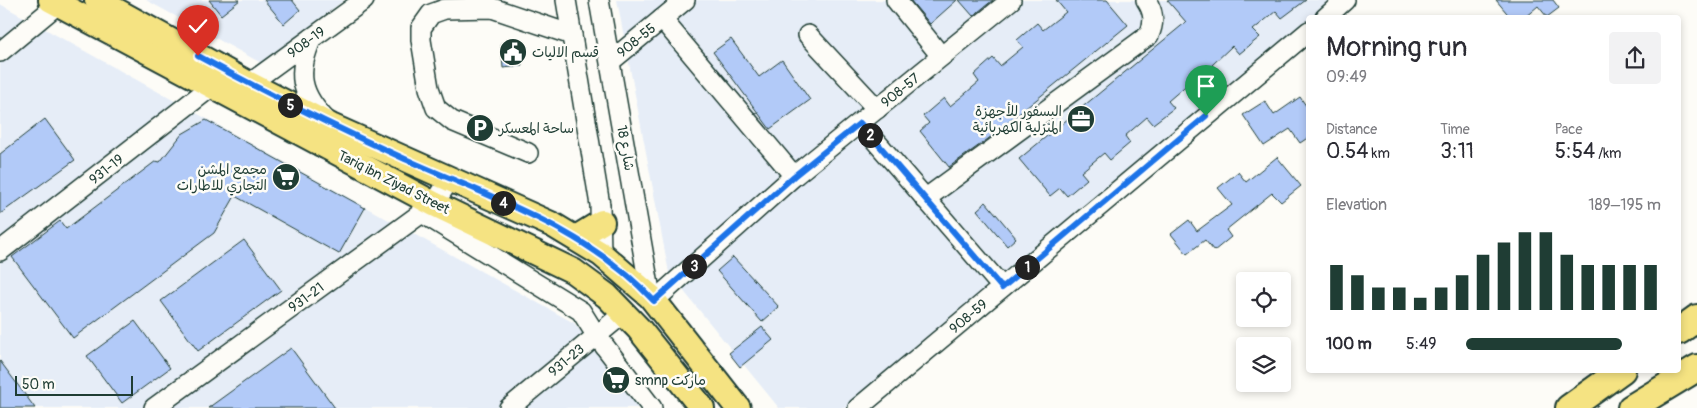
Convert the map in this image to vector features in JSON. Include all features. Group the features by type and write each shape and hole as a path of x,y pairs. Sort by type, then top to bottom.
{"highway":[{"path":"1681,330 1697,318"},
{"path":"1631,408 1697,368"},
{"path":"1569,408 1618,373"},
{"path":"1662,408 1697,378"}],"main road":[{"name":"Tariq ibn Ziyad Street","path":"97,0 249,84 331,126 553,225 576,238 601,254 653,299 738,408"},
{"name":"Tariq ibn Ziyad Street","path":"54,2 212,87 428,208 573,271 590,283 624,313 702,408"},
{"path":"576,238 602,222"}],"street":[{"name":"908-19","path":"249,84 364,0"},
{"name":"908-55","path":"611,61 686,0"},
{"path":"896,0 942,56"},
{"name":"908-57","path":"653,299 794,176 1011,0"},
{"path":"925,198 1149,34 1154,26 1153,14 1146,0"},
{"path":"1328,15 1346,0"},
{"path":"0,52 54,2"},
{"path":"600,5 567,8 602,222 601,254"},
{"name":"شارع 18","path":"600,5 653,299"},
{"path":"528,153 452,121 436,108 429,88 421,40 422,28 431,14 445,9 492,8 572,35"},
{"path":"662,19 794,176"},
{"path":"808,34 877,109"},
{"name":"908-59","path":"858,408 1306,34"},
{"path":"312,38 302,68 304,89 314,108 331,126"},
{"name":"931-19","path":"0,252 212,87"},
{"path":"860,123 1002,288"},
{"name":"931-21","path":"154,408 428,208 450,179"},
{"path":"428,208 570,303 590,323 596,335 652,408"},
{"name":"931-23","path":"509,408 624,313"}],"shaded area":[{"path":"146,0 344,0 263,64"},
{"path":"617,0 1332,0 1314,15 1306,15 1306,22 845,408 779,408 669,273"},
{"path":"0,4 574,323 644,408 0,408"}],"building":[{"path":"209,0 240,0 221,15"},
{"path":"264,0 292,0 300,10 284,24"},
{"path":"910,0 957,0 930,24"},
{"path":"959,0 993,0 973,16"},
{"path":"1056,0 1107,0 1128,25 988,139 949,167 920,131 929,123 923,116 944,98 950,106 960,98 979,82 974,75 993,58 1000,66 1023,47 1017,40 1037,23 1043,30 1066,12"},
{"path":"1167,0 1306,0 1282,18 1276,11 1253,30 1260,37 1239,54 1232,46 1212,65 1217,72 1196,89 1190,82 1168,101 1174,108 1153,124 1147,117 1125,136 1130,143 1110,160 1104,153 1081,172 1087,179 1067,196 1060,188 1050,196 1019,159 1186,22"},
{"path":"1496,0 1553,0 1559,8 1550,15 1545,15 1538,6 1528,15 1508,15"},
{"path":"731,39 759,77 782,60 810,100 770,129 713,52"},
{"path":"519,41 522,66 503,68 501,43"},
{"path":"1300,97 1306,106 1306,139 1300,143 1290,129 1264,146 1243,115 1265,101 1274,115"},
{"path":"45,119 75,160 0,214 0,154"},
{"path":"206,120 365,208 339,254 235,196 214,233 73,338 12,257 60,221 66,229 156,161 160,162 182,134"},
{"path":"1277,157 1301,186 1281,202 1272,193 1226,230 1231,237 1214,251 1205,240 1187,254 1171,234 1189,220 1197,231 1232,205 1218,188 1238,172 1246,182"},
{"path":"986,202 1016,238 1007,246 977,210"},
{"path":"244,240 281,290 198,351 161,301"},
{"path":"733,257 779,307 762,322 717,271"},
{"path":"135,321 170,368 122,403 87,356"},
{"path":"762,327 773,340 740,367 729,353"},
{"path":"291,348 335,408 208,408"},
{"path":"0,361 35,408 0,408"}],"place":[{"name":"قسم الاليات","path":"513,52"},
{"name":"البسفور للأجهزة المنزلية الكهربائية","path":"1081,119"},
{"name":"ساحة المعسكر","path":"480,128"},
{"name":"مجمع المشن التجاري للاطارات","path":"286,177"},
{"name":"smnp ماركت","path":"616,380"}],"route":[{"path":"198,56 331,126 553,225 619,267 654,301 794,176 860,123 1002,288 1206,116"}]}
